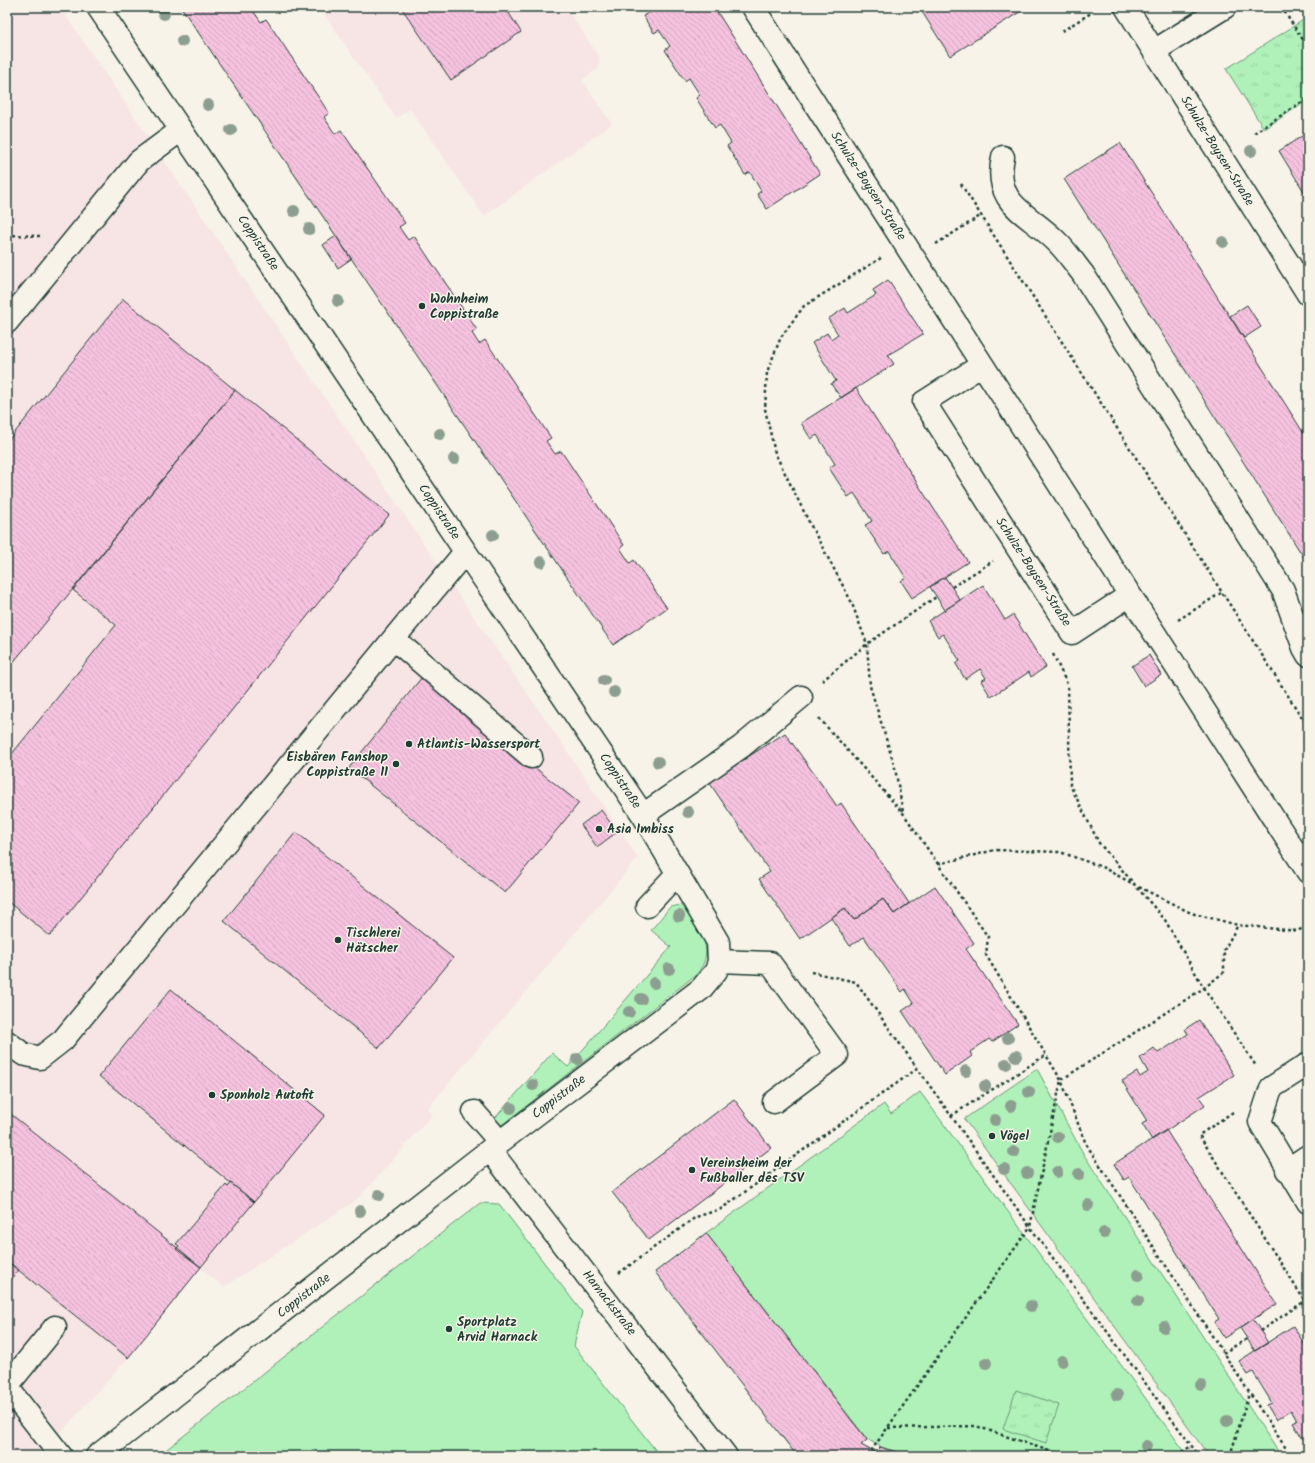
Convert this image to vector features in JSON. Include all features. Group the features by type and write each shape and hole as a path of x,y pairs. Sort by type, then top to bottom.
{"street":[{"name":"Coppistraße","path":"97,1456 495,1146 702,989 710,980 719,961 718,942 643,816 98,7"},
{"name":"Schulze-Boysen-Straße","path":"753,7 909,251 982,364 1130,595 1072,633 924,402 982,364"},
{"name":"Schulze-Boysen-Straße","path":"1126,7 1308,294"},
{"path":"1154,51 1225,7"},
{"path":"7,322 139,161 181,130"},
{"path":"1003,157 1000,173 1002,188 1011,203 1056,241 1083,274 1283,590 1304,648 1308,655"},
{"path":"7,1042 23,1054 40,1058 64,1040 466,552"},
{"path":"1130,595 1308,872"},
{"path":"394,639 531,757"},
{"path":"643,816 741,747 801,697"},
{"path":"647,906 677,874"},
{"path":"719,961 770,963 837,1055 774,1102"},
{"path":"1308,1064 1271,1088 1260,1122 1287,1170 1308,1202"},
{"name":"Harnackstraße","path":"474,1112 495,1146 598,1289 726,1456"},
{"path":"1287,1170 1308,1156"},
{"path":"55,1326 7,1386 61,1456"}],"path":[{"path":"1281,7 1308,47"},
{"path":"1062,31 1091,13"},
{"path":"1254,133 1308,98"},
{"path":"961,184 980,216 1308,727"},
{"path":"903,813 895,768 870,686 868,644 851,601 775,454 765,409 767,372 781,337 804,306 980,216"},
{"path":"952,587 993,562"},
{"path":"1155,634 1221,593"},
{"path":"936,597 868,644 801,697 903,813 988,937 986,955 1061,1080 1086,1144 1291,1456"},
{"path":"1051,650 1068,686 1070,784 1099,843 1138,886 1165,920 1204,988 1271,1088 1199,1135 1308,1306"},
{"path":"938,864 995,850 1060,852 1102,866 1191,913 1238,925 1297,930 1308,926"},
{"path":"871,1451 1030,1227 1061,1080 1204,988 1224,972 1224,950 1238,925"},
{"path":"770,963 856,982 1030,1227 1199,1456"},
{"path":"951,1116 1046,1055"},
{"path":"598,1289 696,1217 721,1209 918,1068"},
{"path":"1260,1331 1305,1301"},
{"path":"1223,1354 1247,1339"},
{"path":"1230,1456 1250,1393"},
{"path":"887,1428 976,1426 1064,1456"},
{"path":"1177,1456 1191,1446"}],"shaded area":[{"path":"7,7 60,7 462,600 559,739 638,858 427,1109 432,1115 358,1199 224,1287 201,1268 128,1358 62,1431 31,1456 7,1456"},
{"path":"319,7 567,7 566,8 600,58 598,69 582,80 612,124 484,216 410,109 396,118"}],"green space":[{"path":"1308,17 1308,100 1264,129 1226,69"},
{"path":"681,905 699,930 705,946 706,955 697,974 503,1124 499,1125 494,1121 552,1053 568,1067 671,947 651,930 670,907"},
{"path":"1037,1069 1084,1155 1281,1456 1209,1456 964,1119"},
{"path":"920,1092 1188,1456 911,1456 881,1447 867,1439 706,1233 884,1104 891,1114"},
{"name":"Sportplatz Arvid Harnack","path":"480,1203 499,1204 582,1312 574,1346 660,1456 158,1456"},
{"path":"1016,1390 1059,1405 1046,1443 1003,1429"}],"building":[{"name":"Wohnheim Coppistraße","path":"181,7 255,7 252,9 261,22 266,19 329,113 324,117 335,134 341,130 405,223 399,227 408,240 414,236 477,330 472,333 479,344 485,340 551,438 546,441 555,454 561,451 624,545 620,548 630,563 634,560 667,608 613,645"},
{"path":"401,7 505,7 521,32 451,80"},
{"path":"658,7 714,7 820,174 767,209 757,194 761,191 750,172 745,175 727,146 731,143 720,125 715,128 696,98 700,95 689,78 685,81 665,50 670,46 659,30 654,33 643,16"},
{"path":"919,7 1025,7 1026,8 950,56"},
{"path":"1308,132 1308,198 1279,151"},
{"path":"1120,143 1308,440 1308,564 1064,179"},
{"path":"336,236 351,259 338,268 323,245"},
{"path":"888,280 923,334 888,355 894,364 841,398 831,384 836,381 812,343 827,333 831,339 838,334 828,319 845,308 848,313 876,295 873,290"},
{"path":"123,299 235,390 7,670 7,442"},
{"path":"1247,305 1261,327 1244,338 1230,316"},
{"path":"856,388 968,562 912,598 901,581 906,578 889,551 884,554 865,525 872,521 854,493 848,497 829,468 835,464 817,435 811,439 801,423"},
{"path":"235,390 389,515 50,936 7,901 7,760 116,625 73,590"},
{"path":"945,577 960,600 945,610 930,587"},
{"path":"983,585 1005,620 1013,615 1046,667 1031,677 1029,672 991,697 981,681 986,678 980,669 965,679 956,664 960,661 943,634 938,637 928,621"},
{"path":"1149,655 1161,675 1144,686 1132,666"},
{"path":"422,677 579,803 505,893 349,768"},
{"path":"785,733 837,806 841,803 909,903 894,914 883,899 854,920 845,908 800,939 759,879 770,872 709,782"},
{"name":"Asia Imbiss","path":"601,810 617,832 597,847 581,825"},
{"name":"Tischlerei Hätscher","path":"296,832 453,958 379,1048 224,921"},
{"path":"935,886 974,943 966,949 1018,1024 992,1042 989,1039 970,1052 972,1056 945,1075 902,1011 914,1003 905,989 902,992 864,937 850,946 831,918 845,908 854,920 883,899 894,914"},
{"name":"Sponholz Autofit","path":"171,989 325,1115 254,1202 99,1076"},
{"path":"1199,1020 1234,1075 1199,1097 1205,1105 1152,1140 1142,1124 1147,1121 1122,1081 1137,1072 1140,1077 1148,1072 1140,1058 1154,1048 1158,1053 1188,1034 1185,1029"},
{"name":"Vereinsheim der Fußballer des TSV","path":"734,1099 771,1148 649,1240 612,1192"},
{"path":"7,1111 201,1267 128,1358 7,1261"},
{"path":"1166,1130 1277,1304 1224,1338 1214,1322 1219,1319 1129,1177 1124,1180 1114,1164"},
{"path":"231,1183 254,1202 201,1267 176,1249 179,1246 176,1244 226,1185 228,1187"},
{"path":"706,1233 867,1440 861,1445 878,1454 880,1447 908,1456 797,1456 655,1272"},
{"path":"7,1261 19,1270 7,1285"},
{"path":"1253,1319 1268,1343 1255,1351 1240,1328"},
{"path":"1293,1326 1308,1350 1308,1436 1303,1439 1293,1423 1297,1421 1291,1410 1276,1420 1267,1405 1272,1403 1253,1372 1248,1375 1239,1361"}],"place":[{"name":"Wohnheim Coppistraße","path":"422,306"},
{"name":"Atlantis-Wassersport","path":"409,744"},
{"name":"Eisbären Fanshop Coppistraße 11","path":"396,764"},
{"name":"Asia Imbiss","path":"599,829"},
{"name":"Tischlerei Hätscher","path":"338,940"},
{"name":"Sponholz Autofit","path":"212,1095"},
{"name":"Vögel","path":"992,1136"},
{"name":"Vereinsheim der Fußballer des TSV","path":"692,1170"},
{"name":"Sportplatz Arvid Harnack","path":"449,1329"}]}
